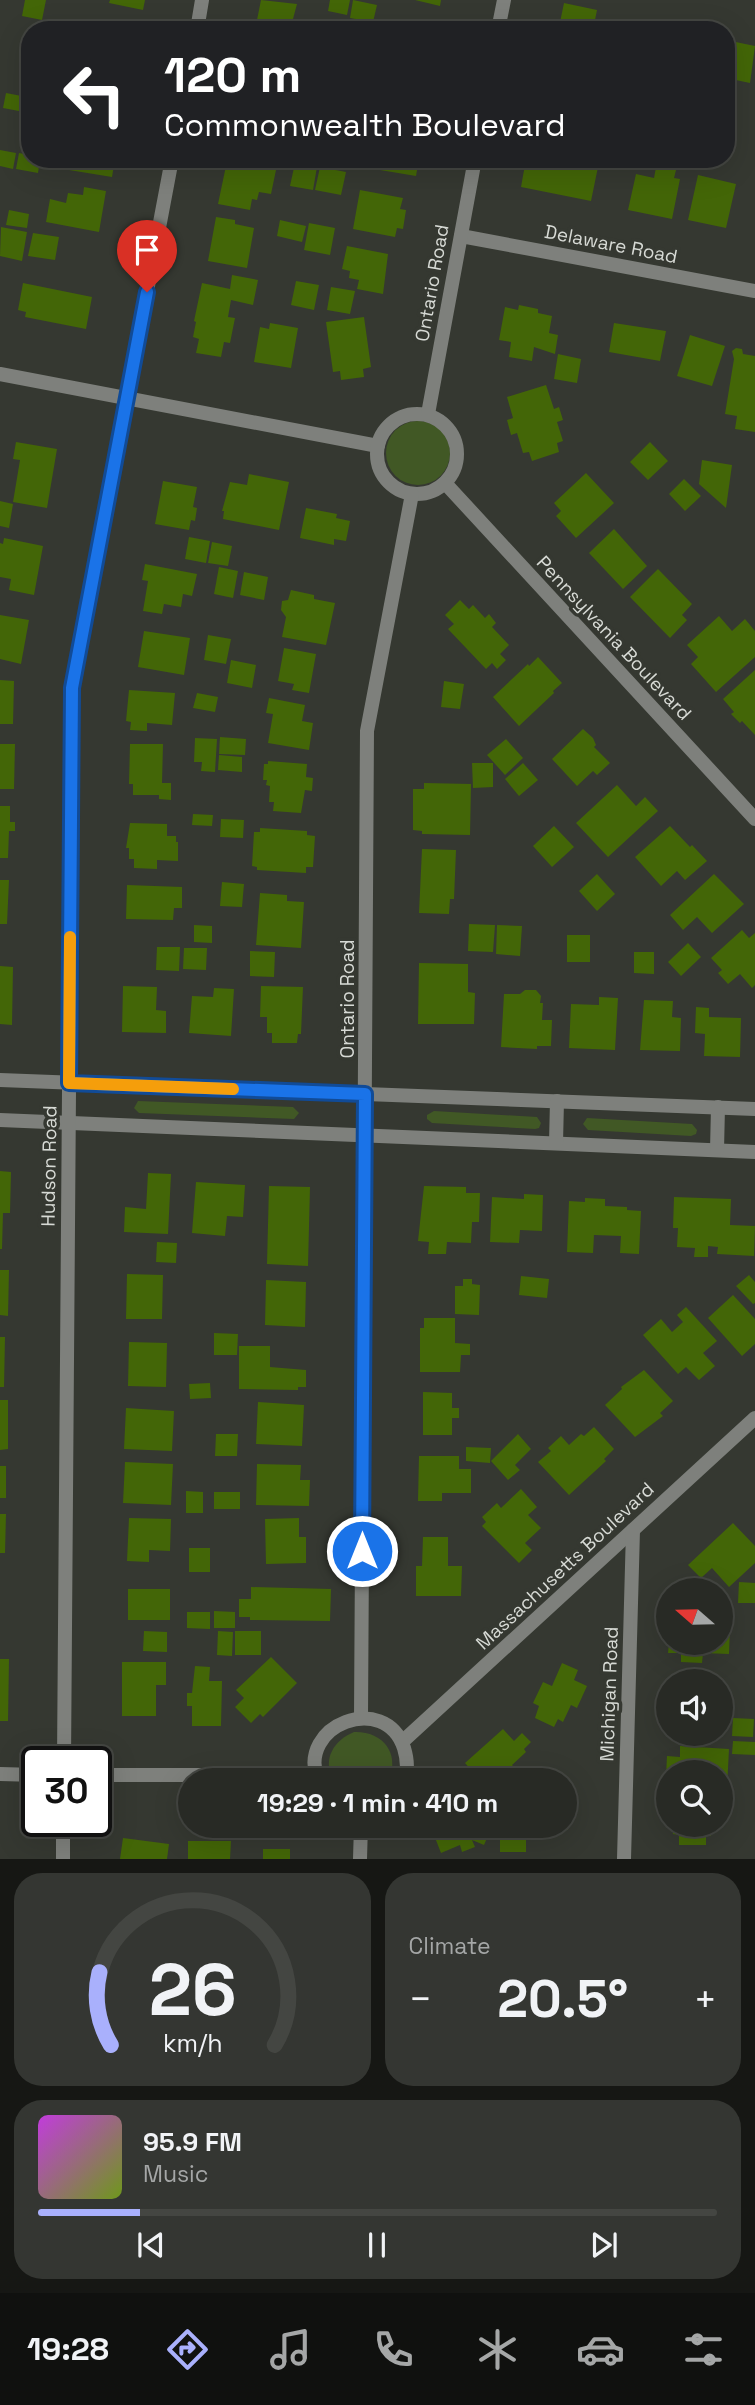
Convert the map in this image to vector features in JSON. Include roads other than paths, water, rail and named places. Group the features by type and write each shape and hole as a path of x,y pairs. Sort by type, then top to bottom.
{"street":[{"path":"198,21 202,0"},
{"path":"500,21 504,0"},
{"name":"Hudson Road","path":"64,1746 72,688 170,168"},
{"name":"Ontario Road","path":"428,414 473,168"},
{"name":"Delaware Road","path":"461,236 755,291"},
{"path":"0,374 377,446"},
{"path":"417,413 428,414 448,427 454,438 457,462 445,483 424,494 401,491 384,477 377,457 377,446 381,435 396,419 417,413"},
{"name":"Pennsylvania Boulevard","path":"445,483 755,820"},
{"name":"Ontario Road","path":"362,1718 367,731 412,494"},
{"path":"0,1080 755,1109"},
{"path":"556,1143 558,1101"},
{"path":"717,1150 718,1107"},
{"path":"0,1119 755,1152"},
{"name":"Massachusetts Boulevard","path":"402,1742 755,1418"},
{"name":"Michigan Road","path":"624,1859 633,1530"},
{"path":"316,1768 318,1748 325,1735 348,1720 362,1718 385,1724 402,1742 407,1768"},
{"path":"0,1774 21,1775"},
{"path":"112,1775 178,1776"},
{"path":"63,1837 63,1859"},
{"path":"360,1859 361,1838"}]}
